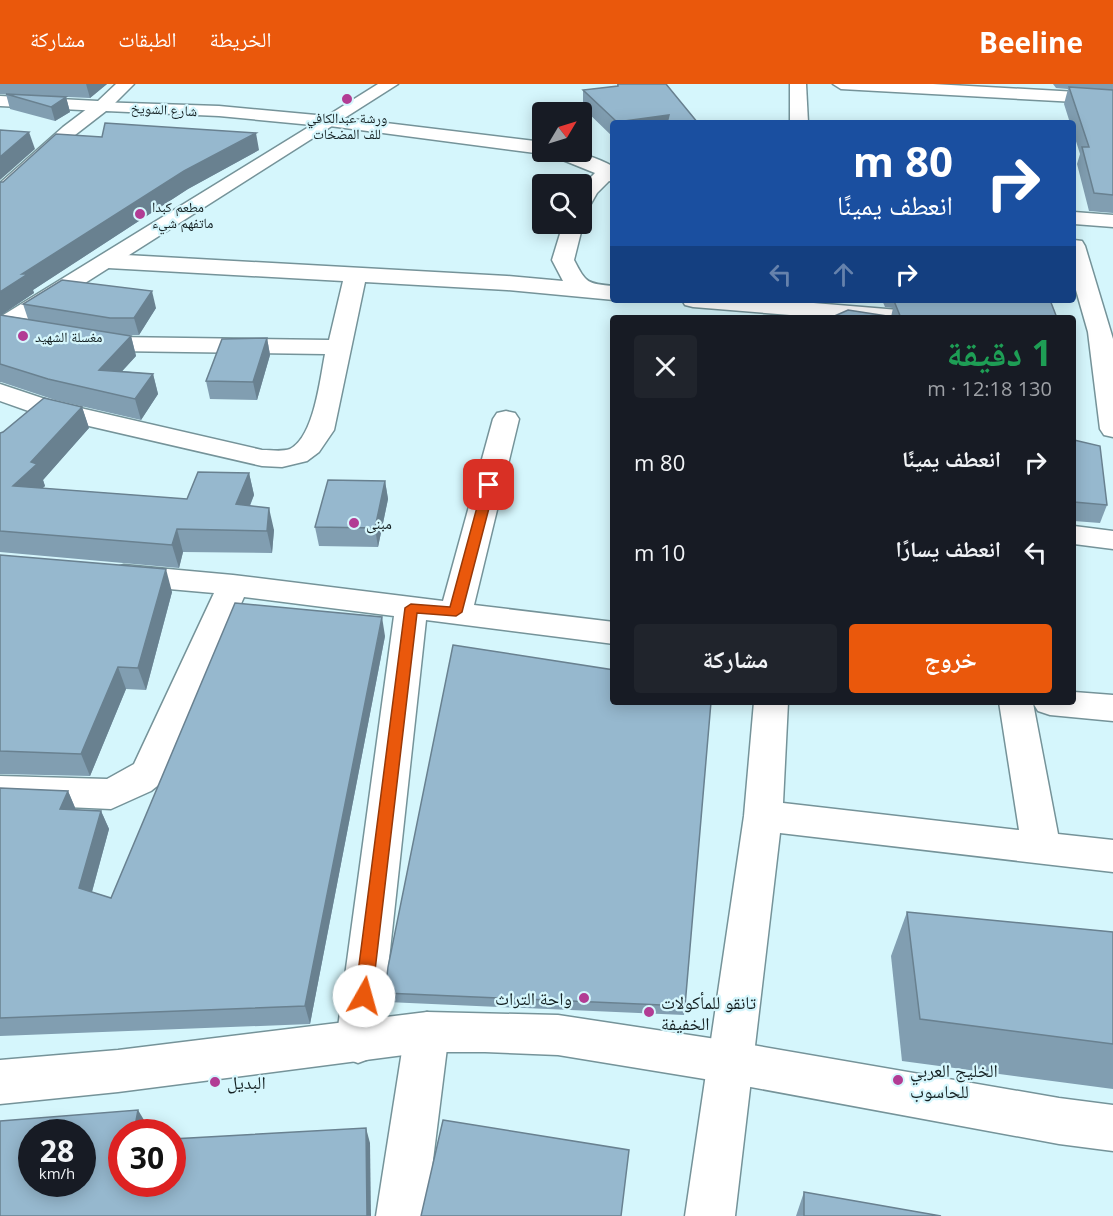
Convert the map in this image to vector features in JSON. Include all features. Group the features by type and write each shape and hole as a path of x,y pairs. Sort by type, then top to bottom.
{"street":[{"path":"3,187 126,84"},
{"path":"2,326 390,84"},
{"path":"798,84 799,120"},
{"path":"841,84 1113,99"},
{"path":"1013,94 1020,113"},
{"name":"شارع الشويخ","path":"0,101 219,111 480,138 532,146"},
{"path":"588,162 610,174 592,188"},
{"path":"1076,218 1113,221"},
{"path":"570,234 563,260 575,283 584,290"},
{"path":"1076,251 1107,332 1113,429"},
{"path":"108,261 507,283 610,293"},
{"path":"0,392 37,416 262,458 285,460 310,449 321,430 355,275"},
{"path":"731,303 876,315"},
{"path":"2,326 37,330"},
{"path":"1076,330 1107,332"},
{"path":"71,336 115,344 339,347"},
{"path":"456,612 506,420"},
{"path":"1076,536 1113,540"},
{"path":"93,573 233,585 610,632"},
{"path":"0,789 111,794 138,782 148,773 233,585"},
{"path":"358,1042 411,608"},
{"path":"1076,704 1113,708"},
{"path":"710,1216 764,816 771,705"},
{"path":"1017,705 1041,849"},
{"path":"764,816 1113,856"},
{"path":"401,1216 427,1032"},
{"path":"0,1082 358,1042 427,1032 558,1035 729,1062 1059,1121 1113,1128"},
{"path":"1059,1121 1113,1152"}],"building":[{"path":"618,84 666,84 696,120 668,120 669,115 615,120 583,90 618,86"},
{"path":"1069,87 1113,90 1113,195 1094,193 1082,147 1089,147"},
{"path":"6,94 66,97 51,107"},
{"path":"105,123 256,133 184,171 22,274 28,274 0,292 0,182 3,182 56,134 102,137"},
{"path":"0,130 29,132 0,157"},
{"path":"62,280 152,291 134,318 110,318 23,304"},
{"path":"895,303 1051,303 1056,315 900,315"},
{"path":"848,310 880,315 837,315"},
{"path":"0,315 131,336 99,370 153,374 135,399 48,379 0,364"},
{"path":"267,338 253,382 206,381 222,339"},
{"path":"44,398 82,407 31,462 37,464 13,486 187,499 198,472 249,473 236,504 269,508 267,531 177,529 172,545 0,531 0,433"},
{"path":"1076,440 1100,446 1107,505 1076,502"},
{"path":"328,480 385,481 375,528 315,527"},
{"path":"0,555 166,569 138,668 118,667 81,754 0,751"},
{"path":"235,603 382,617 305,1006 0,1018 0,788 68,791 60,809 101,811 79,888 111,898"},
{"path":"453,645 610,669 610,705 711,705 685,1006 385,993 388,967"},
{"path":"907,912 1113,932 1113,1044 920,1019"},
{"path":"138,1110 136,1119 108,1119 108,1197 186,1197 186,1138 366,1128 367,1216 0,1216 0,1121 18,1120 18,1197 96,1197 96,1119 25,1119"},
{"path":"443,1120 629,1150 621,1216 421,1216"},
{"path":"804,1192 941,1216 804,1216"}],"place":[{"name":"ورشة عبدالكافي للف المضخات","path":"347,99"},
{"name":"مطعم كبدا ماتفهم شيء","path":"140,214"},
{"name":"مغسلة الشهيد","path":"23,336"},
{"name":"مبنى","path":"354,523"},
{"name":"واحة التراث","path":"584,998"},
{"name":"تانقو للمأكولات الخفيفة","path":"649,1012"},
{"name":"الخليج العربي للحاسوب","path":"898,1080"},
{"name":"البديل","path":"215,1082"}],"route":[{"path":"364,996 411,608 456,612 489,485"}]}
